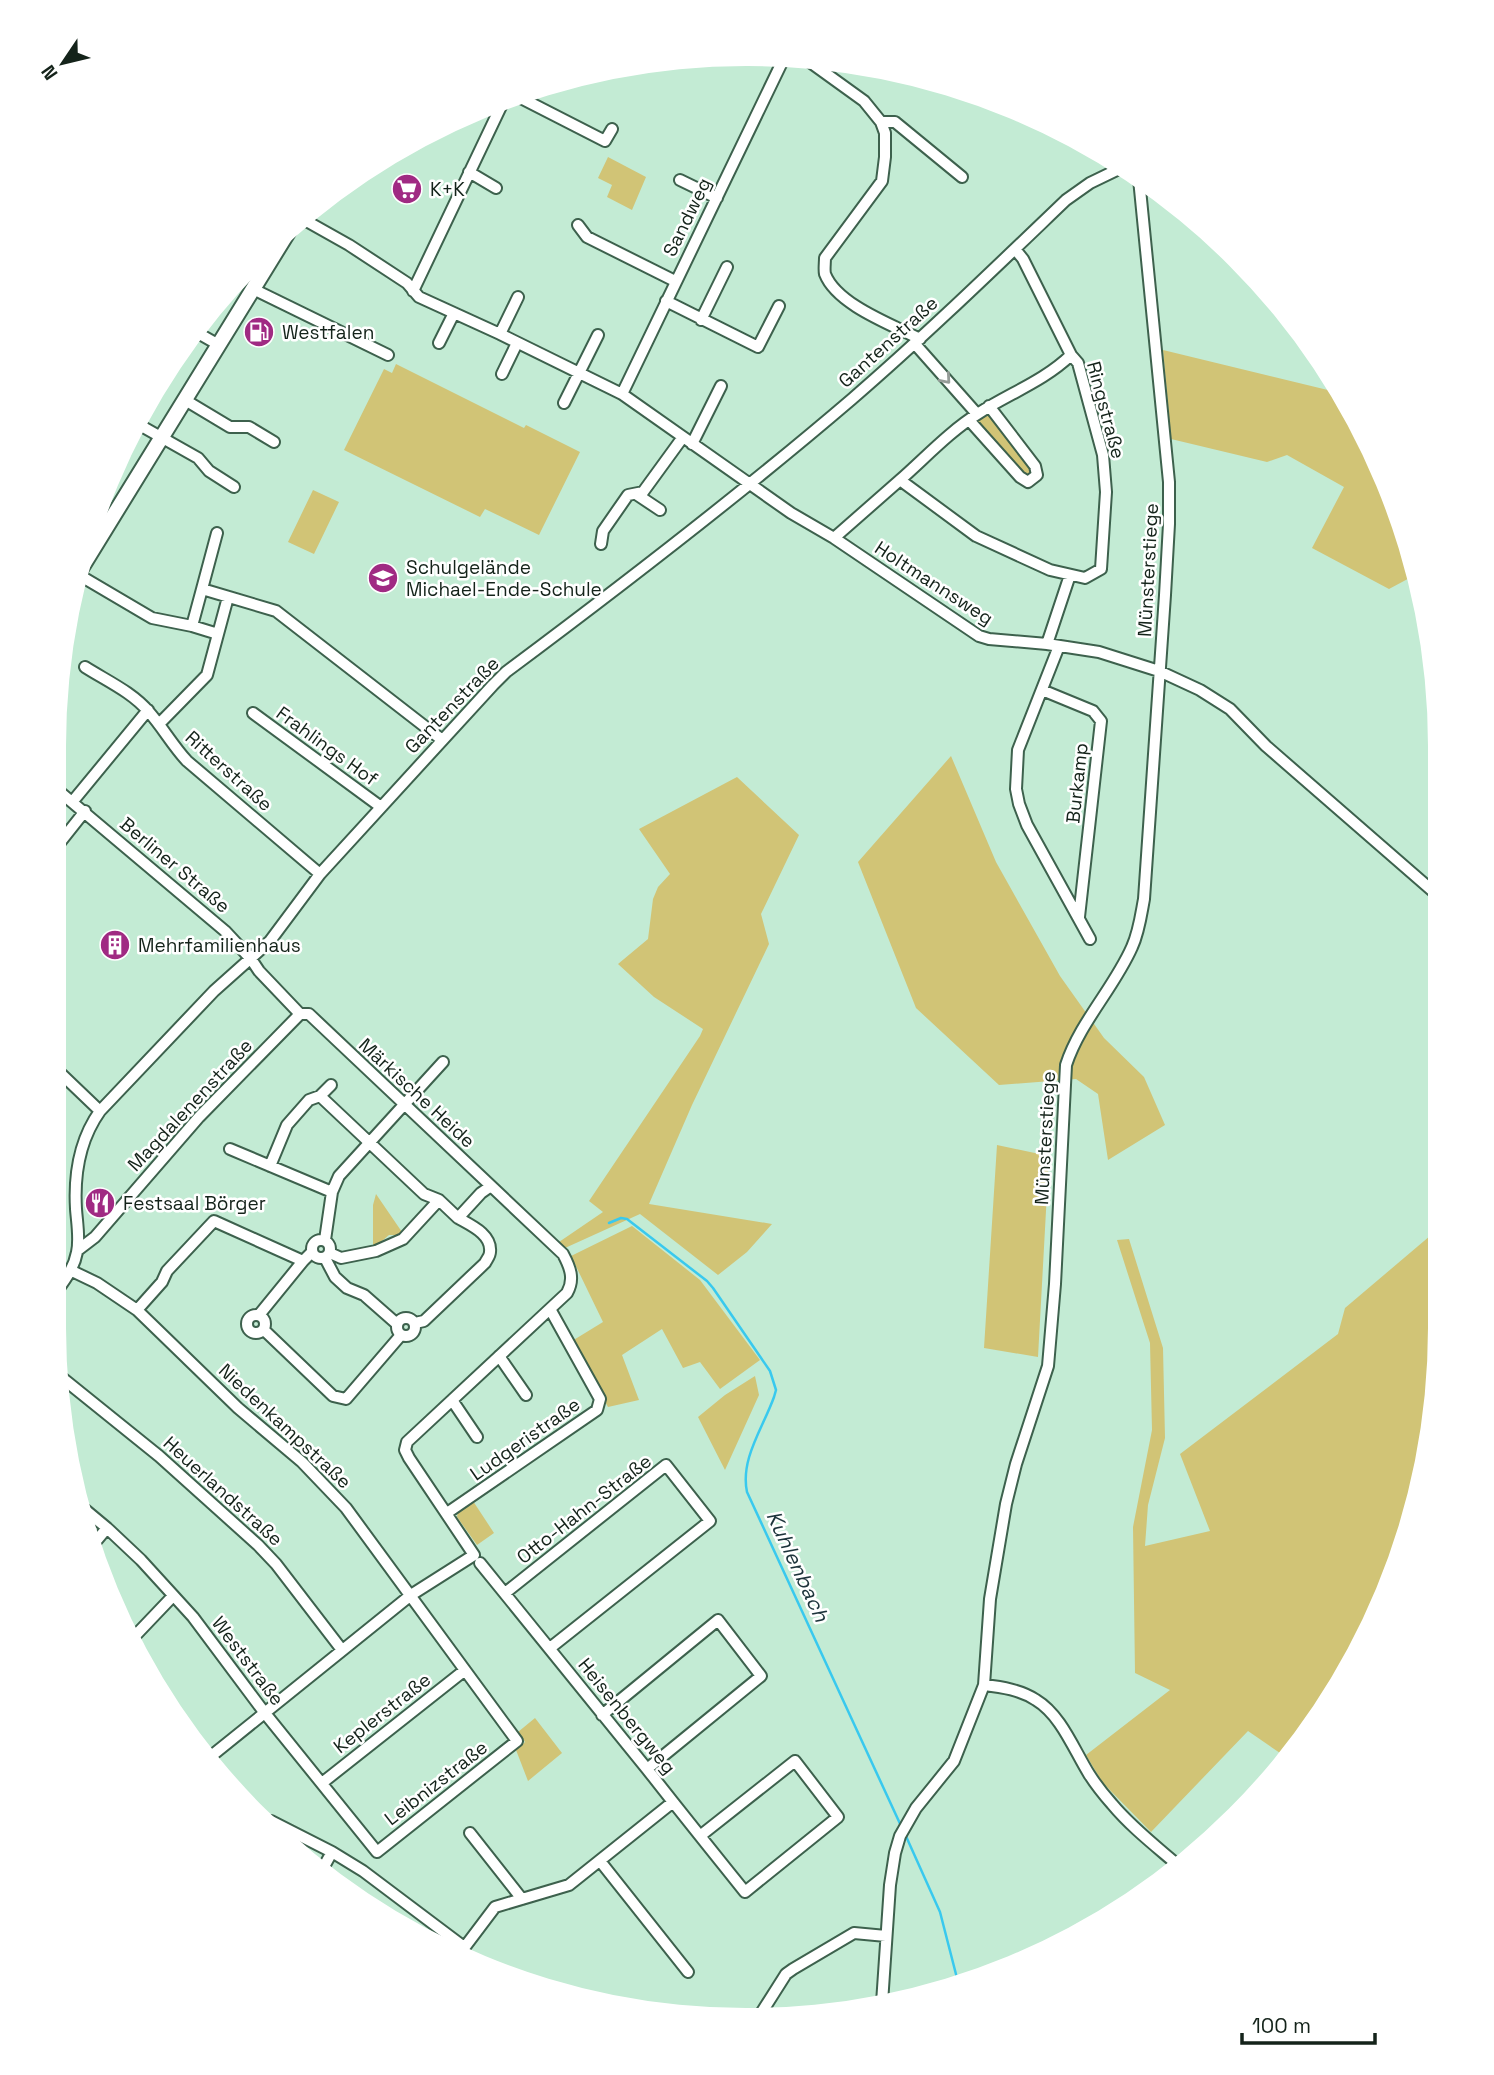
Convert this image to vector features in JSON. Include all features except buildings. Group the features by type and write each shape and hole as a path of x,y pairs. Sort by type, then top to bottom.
{"main road":[{"path":"100,538 269,264"}],"street":[{"name":"Sandweg","path":"622,394 780,67"},
{"path":"823,71 864,100 881,122 885,157 882,181 825,258 825,274 837,291 860,309 917,341 1020,477 1028,482 1037,475 1035,466 989,407"},
{"path":"530,102 605,141 612,129"},
{"path":"413,291 497,114"},
{"path":"881,122 895,122 962,177"},
{"path":"469,172 496,188"},
{"name":"Gantenstraße","path":"66,1277 72,1271 78,1250 76,1202 84,1138 100,1111 214,991 270,941 320,874 441,739 506,672 750,484 917,341 1072,195 1111,173"},
{"path":"680,180 717,198"},
{"name":"Münsterstiege","path":"883,1994 891,1877 900,1836 916,1808 954,1761 984,1685 990,1599 1006,1504 1048,1366 1066,1065 1076,1040 1124,964 1139,928 1144,899 1169,524 1169,482 1140,192"},
{"name":"Holtmannsweg","path":"312,224 407,283 419,297 622,394 792,513 834,538 979,636 1100,652 1159,671 1200,690 1230,709 1266,746 1428,887"},
{"path":"578,225 587,237 675,282"},
{"name":"Ringstraße","path":"1015,249 1023,259 1070,355 1078,363 1103,455 1106,492 1101,569 1085,578 1070,575"},
{"path":"701,320 727,267"},
{"path":"253,289 388,355"},
{"path":"500,334 518,297"},
{"path":"666,301 758,347 779,306"},
{"path":"439,343 454,313"},
{"path":"564,403 598,335"},
{"path":"204,337 219,345"},
{"path":"502,374 517,343"},
{"name":"Ringstraße","path":"834,538 973,417 1032,384 1070,355"},
{"path":"601,544 604,531 628,495 643,492 688,440 721,386"},
{"path":"185,400 230,427 249,427 274,442"},
{"path":"146,428 198,458 209,471 234,487"},
{"path":"900,480 976,536 1051,570 1070,575 1042,690 1018,750 1016,789 1027,825 1090,939"},
{"path":"636,494 660,510"},
{"path":"192,626 217,533"},
{"path":"88,580 152,618 218,634"},
{"path":"202,589 268,607 441,739"},
{"path":"159,724 207,675 228,597"},
{"name":"Ritterstraße","path":"85,667 128,693 148,710 187,761 320,874"},
{"name":"Burkamp","path":"1042,690 1093,711 1101,721 1079,917"},
{"path":"73,801 148,710"},
{"name":"Frahlings Hof","path":"253,713 381,807"},
{"name":"Berliner Straße","path":"66,796 225,931 251,959"},
{"path":"66,835 85,811"},
{"name":"Märkische Heide","path":"251,959 300,1014 309,1014 563,1254 569,1265 571,1285 567,1293 550,1309"},
{"name":"Magdalenenstraße","path":"78,1250 95,1237 199,1117 300,1014"},
{"path":"325,1240 332,1192 339,1176 443,1062"},
{"path":"66,1078 100,1111"},
{"path":"270,1166 287,1125 309,1100 320,1096 331,1085"},
{"path":"264,1330 333,1396 346,1399 399,1329 402,1318 410,1318 415,1323 424,1321 485,1263 491,1251 487,1239 474,1226 458,1218 439,1200 424,1194 320,1096"},
{"path":"230,1149 332,1192"},
{"path":"458,1218 491,1186"},
{"path":"399,1329 364,1295 347,1288 335,1277 328,1255 331,1245 325,1240 318,1240 312,1245 312,1252 317,1258 328,1255 341,1258 376,1251 403,1239 439,1200"},
{"path":"137,1310 162,1282 167,1271 214,1221 303,1261"},
{"path":"264,1330 253,1334 247,1329 247,1321 252,1316 259,1315 312,1252"},
{"name":"Niedenkampstraße","path":"72,1271 97,1283 137,1310 346,1508 517,1741"},
{"path":"215,1752 411,1595 474,1555 405,1450 407,1442 550,1309"},
{"name":"Ludgeristraße","path":"447,1513 597,1410 600,1399 550,1309"},
{"path":"259,1315 265,1320 264,1330"},
{"name":"Ludgeristraße","path":"499,1356 527,1395"},
{"name":"Heuerlandstraße","path":"69,1383 159,1456 258,1545 276,1564 342,1650"},
{"name":"Ludgeristraße","path":"452,1400 477,1437"},
{"name":"Otto-Hahn-Straße","path":"505,1594 666,1465 710,1521 550,1648"},
{"name":"Weststraße","path":"94,1517 205,1632 264,1712 377,1853"},
{"path":"100,1537 107,1528"},
{"name":"Heisenbergweg","path":"480,1563 745,1892 838,1817 795,1762 700,1836"},
{"path":"139,1632 173,1596"},
{"path":"602,1714 718,1620 761,1676 647,1769"},
{"name":"Keplerstraße","path":"322,1783 465,1670"},
{"path":"984,1685 1002,1687 1036,1699 1046,1708 1113,1806 1171,1860"},
{"name":"Leibnizstraße","path":"377,1853 517,1741"},
{"path":"465,1947 495,1907 569,1885 673,1802"},
{"path":"287,1829 363,1871 440,1935"},
{"path":"470,1833 522,1899"},
{"path":"326,1863 332,1852"},
{"path":"600,1861 688,1972"},
{"path":"765,2008 786,1974 854,1933 887,1936"}],"shaded area":[{"path":"608,157 646,177 632,210 607,197 612,185 598,178"},
{"path":"1163,350 1325,389 1376,487 1406,580 1389,589 1312,548 1344,487 1287,455 1267,462 1171,439"},
{"path":"396,364 524,428 526,425 580,452 539,535 485,509 480,517 344,450 384,369 392,373"},
{"path":"989,409 1035,474 1027,479 972,420"},
{"path":"313,490 339,502 314,554 288,542"},
{"path":"951,756 996,862 1060,976 1104,1038 1144,1077 1165,1125 1108,1160 1098,1094 1076,1079 999,1085 916,1008 858,862"},
{"path":"737,777 799,835 761,914 769,944 692,1105 649,1204 772,1224 747,1252 718,1275 640,1214 565,1248 559,1242 603,1212 589,1201 703,1029 654,997 618,964 648,939 653,899 658,887 670,874 639,829"},
{"path":"997,1145 1049,1156 1038,1357 984,1348"},
{"path":"376,1194 404,1235 389,1235 373,1247 373,1205"},
{"path":"632,1226 700,1280 760,1360 720,1389 700,1362 683,1368 662,1329 622,1355 639,1400 608,1407 572,1341 603,1322 571,1256"},
{"path":"1428,1238 1428,1328 1422,1417 1404,1504 1376,1588 1336,1668 1313,1706 1279,1752 1248,1731 1151,1832 1102,1782 1086,1755 1170,1690 1135,1673 1133,1527 1152,1430 1150,1343 1117,1240 1129,1239 1163,1348 1165,1438 1148,1505 1145,1546 1210,1531 1180,1454 1338,1334 1345,1308"},
{"path":"755,1376 759,1395 725,1470 698,1417"},
{"path":"473,1501 494,1533 477,1545 457,1517 458,1511"},
{"path":"535,1718 562,1753 528,1781 516,1750 525,1742 518,1732"}],"waterway":[{"name":"Kuhlenbach","path":"609,1223 621,1218 627,1219 707,1281 770,1371 776,1390 750,1456 747,1492 902,1828"},
{"name":"Kuhlenbach","path":"905,1834 940,1912 956,1975"}],"place":[{"name":"K+K","path":"407,189"},
{"name":"Westfalen","path":"259,332"},
{"name":"Schulgelände Michael-Ende-Schule","path":"383,578"},
{"name":"Mehrfamilienhaus","path":"115,945"},
{"name":"Festsaal Börger","path":"100,1203"}]}
